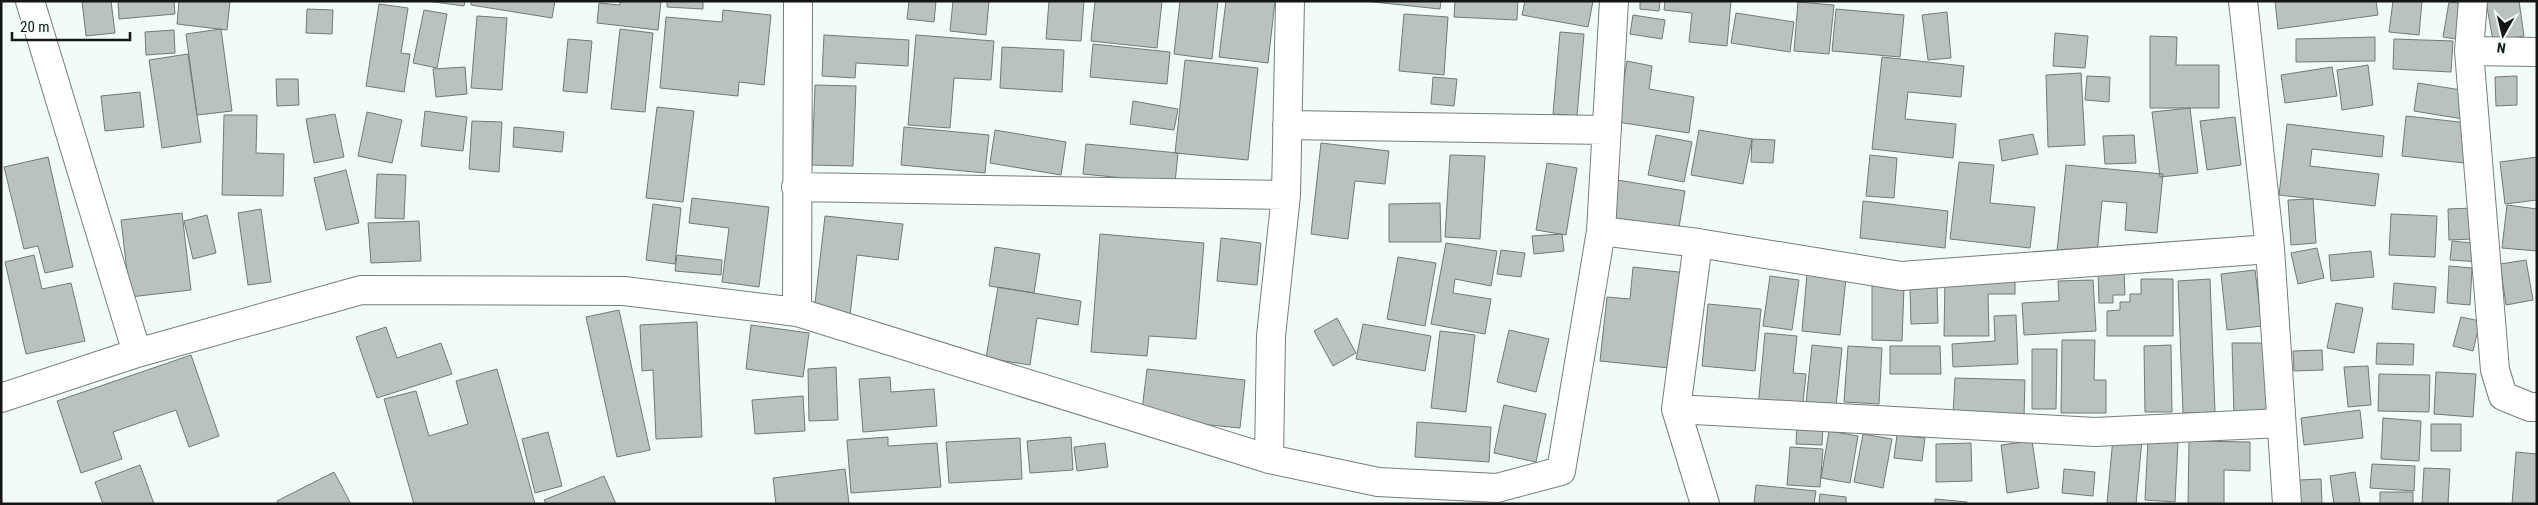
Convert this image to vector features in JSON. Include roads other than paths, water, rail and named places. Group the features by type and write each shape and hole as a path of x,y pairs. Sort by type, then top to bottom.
{"street":[{"path":"30,1 138,353"},
{"path":"797,312 798,1"},
{"path":"1269,459 1271,336 1286,195 1290,1"},
{"path":"1,398 138,353 361,290 624,291 797,312 1269,459 1378,482 1497,488 1561,471 1601,231 1614,1"},
{"path":"2243,1 2270,249 2287,504"},
{"path":"2473,1 2469,51 2495,370 2503,396 2530,407 2537,407"},
{"path":"2469,51 2537,52"},
{"path":"1288,125 1607,130"},
{"path":"796,187 1286,195"},
{"path":"1601,231 1698,243 1901,276 2270,249"},
{"path":"1698,243 1676,409 1705,504"},
{"path":"1676,409 2095,432 2281,423"}]}
